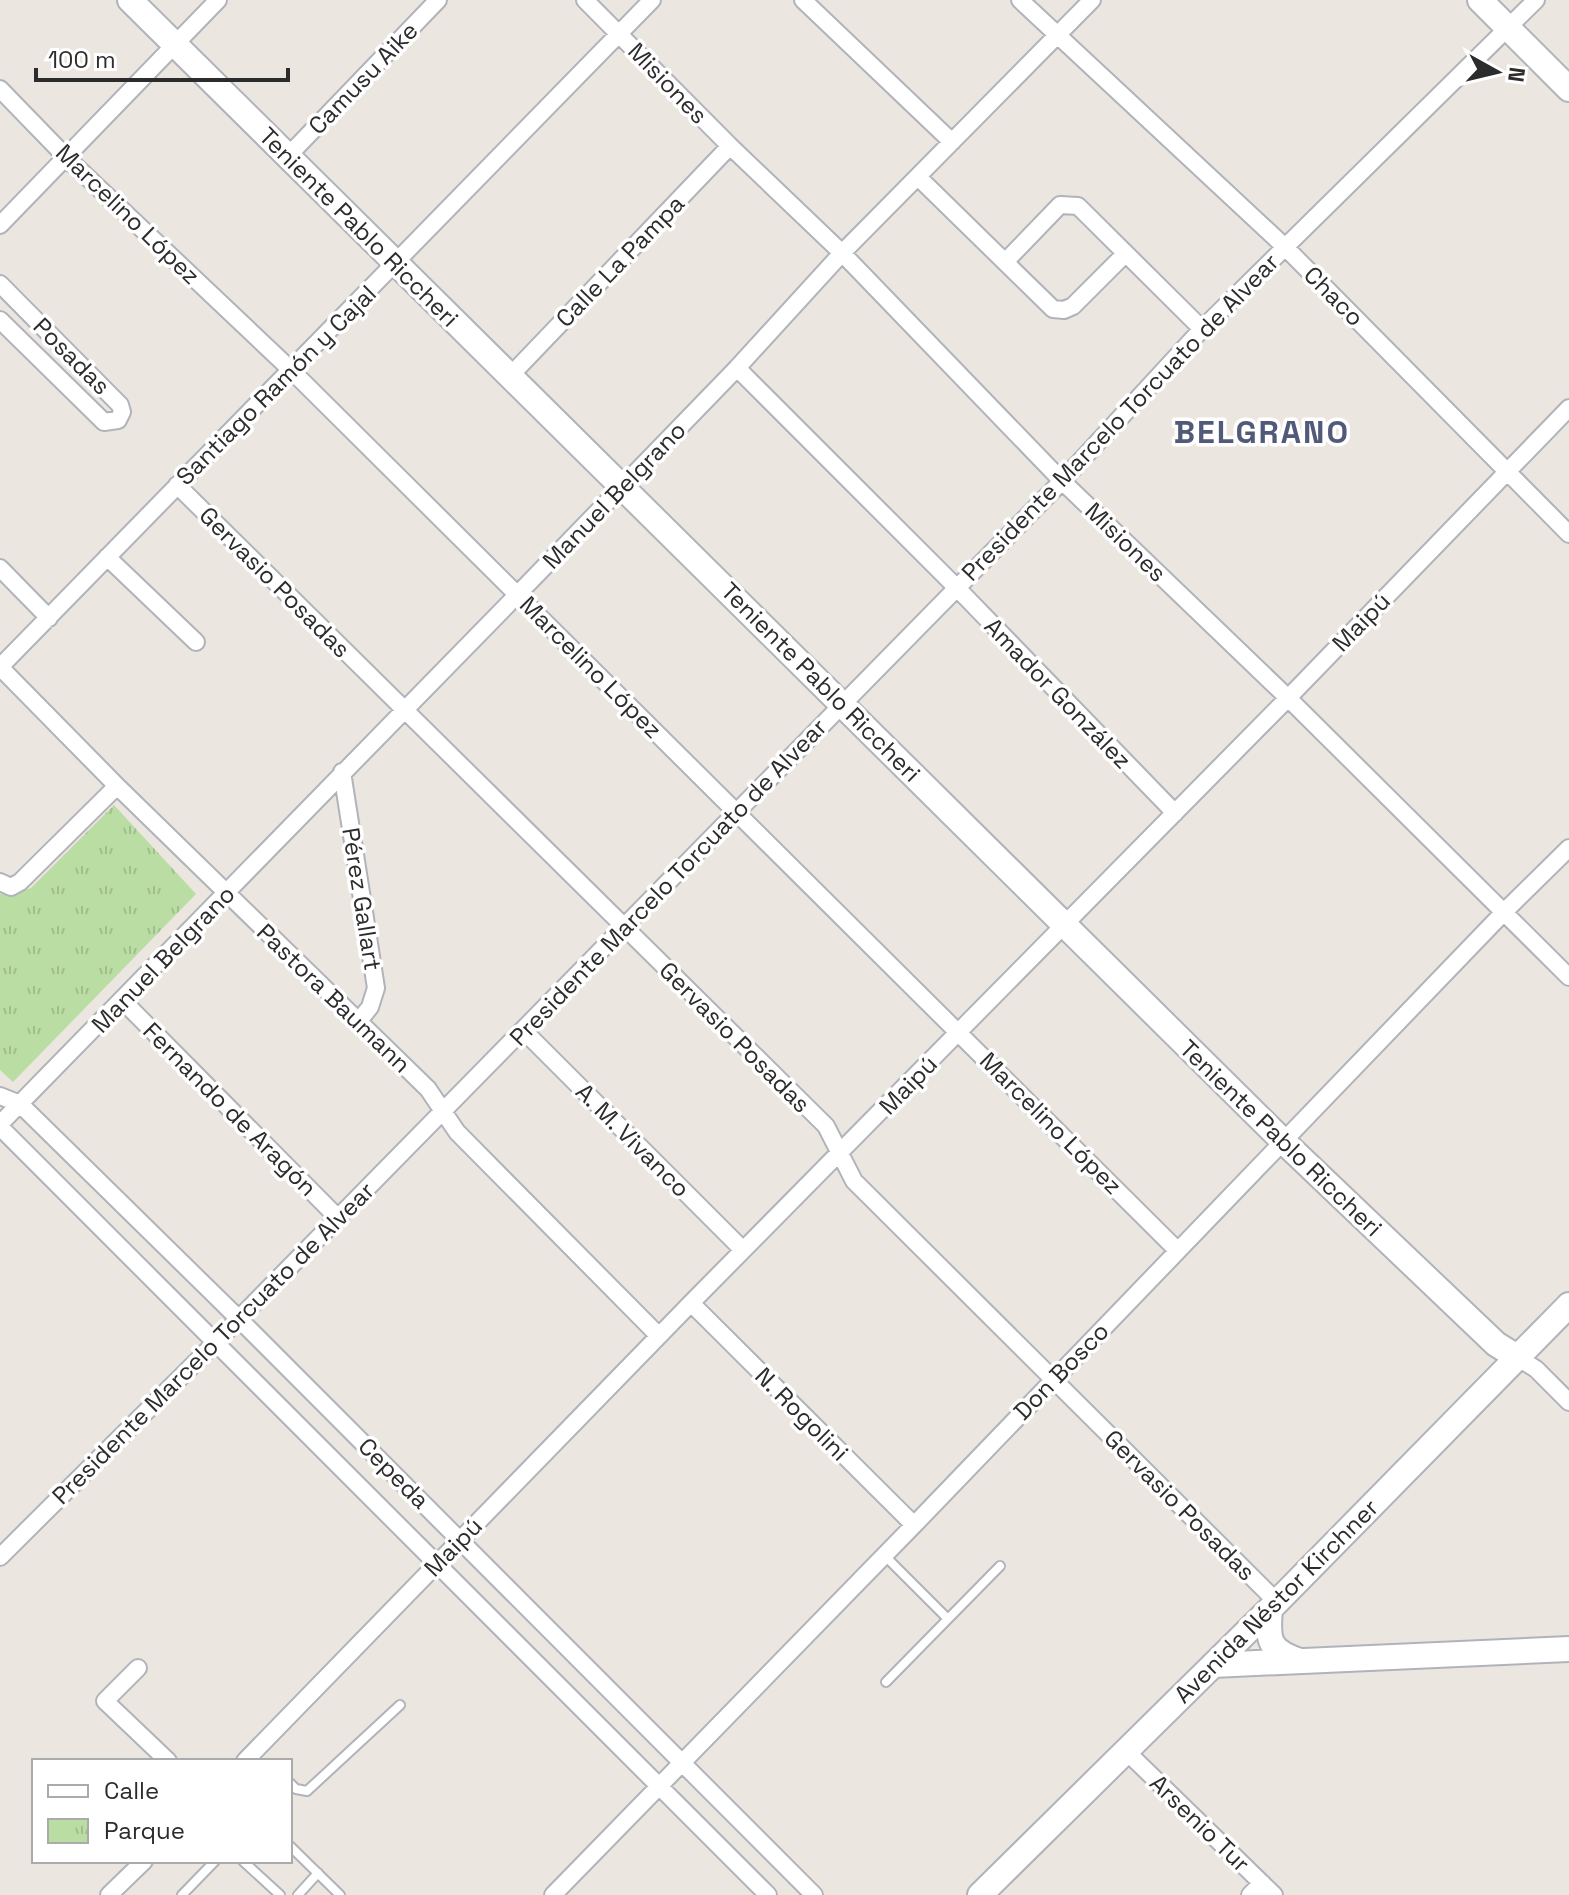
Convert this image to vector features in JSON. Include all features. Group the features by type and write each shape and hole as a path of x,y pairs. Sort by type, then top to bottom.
{"street":[{"name":"Teniente Pablo Riccheri","path":"130,0 1284,1142 1496,1344 1517,1357"},
{"path":"0,225 218,0"},
{"name":"Camusu Aike","path":"287,157 438,0"},
{"name":"Misiones","path":"585,0 842,253 1062,481 1288,698 1569,977"},
{"name":"Santiago Ramón y Cajal","path":"0,667 652,0"},
{"path":"803,0 952,142"},
{"name":"Chaco","path":"1020,0 1285,247 1569,534"},
{"name":"Manuel Belgrano","path":"0,1125 737,368 842,253 1092,0"},
{"path":"1480,0 1569,89"},
{"name":"Presidente Marcelo Torcuato de Alvear","path":"0,1557 216,1342 1062,481 1202,329 1536,0"},
{"name":"Marcelino López","path":"0,89 66,157 290,369 1177,1250"},
{"name":"Calle La Pampa","path":"511,375 730,146"},
{"path":"918,177 1053,309 1064,310 1073,306 1125,254"},
{"path":"1005,262 1060,205 1078,206 1202,329"},
{"name":"Posadas","path":"0,284 120,405 122,412 118,420 104,422 0,320"},
{"name":"Amador González","path":"737,368 956,587 1175,813"},
{"name":"Maipú","path":"256,1757 460,1539 841,1154 1569,408"},
{"name":"Gervasio Posadas","path":"177,485 826,1126 854,1181 1273,1606"},
{"path":"107,557 196,642"},
{"path":"0,568 49,618"},
{"name":"Pastora Baumann","path":"0,667 117,786 428,1089 457,1132 659,1336"},
{"name":"Pérez Gallart","path":"342,772 376,988 370,1007 358,1022"},
{"path":"0,882 11,887 20,882 117,786"},
{"name":"Don Bosco","path":"553,1895 1569,848"},
{"name":"Fernando de Aragón","path":"123,1001 337,1217"},
{"name":"A. M. Vivanco","path":"523,1030 743,1250"},
{"name":"Cepeda","path":"0,1096 20,1104 814,1895"},
{"name":"Cepeda","path":"0,1125 768,1895"},
{"name":"N. Rogolini","path":"691,1303 914,1525"},
{"name":"Avenida Néstor Kirchner","path":"980,1895 1273,1606 1569,1305"},
{"path":"1517,1357 1536,1369 1569,1402"},
{"path":"1273,1606 1268,1628 1272,1646 1283,1655 1303,1662"},
{"path":"1213,1665 1569,1649"},
{"path":"138,1668 105,1701 166,1759"},
{"name":"Arsenio Tur","path":"1126,1751 1262,1891"},
{"path":"109,1895 142,1863"}],"lane":[{"path":"884,1555 948,1619"},
{"path":"886,1682 1000,1566"},
{"path":"292,1785 307,1791 400,1705"},
{"path":"292,1848 340,1895"},
{"path":"182,1895 213,1863"},
{"path":"245,1863 280,1895"},
{"path":"298,1895 318,1873"}],"green space":[{"path":"114,805 196,894 13,1082 0,1070 0,894 31,888"}],"district":[{"name":"BELGRANO","path":"1262,432"}]}
